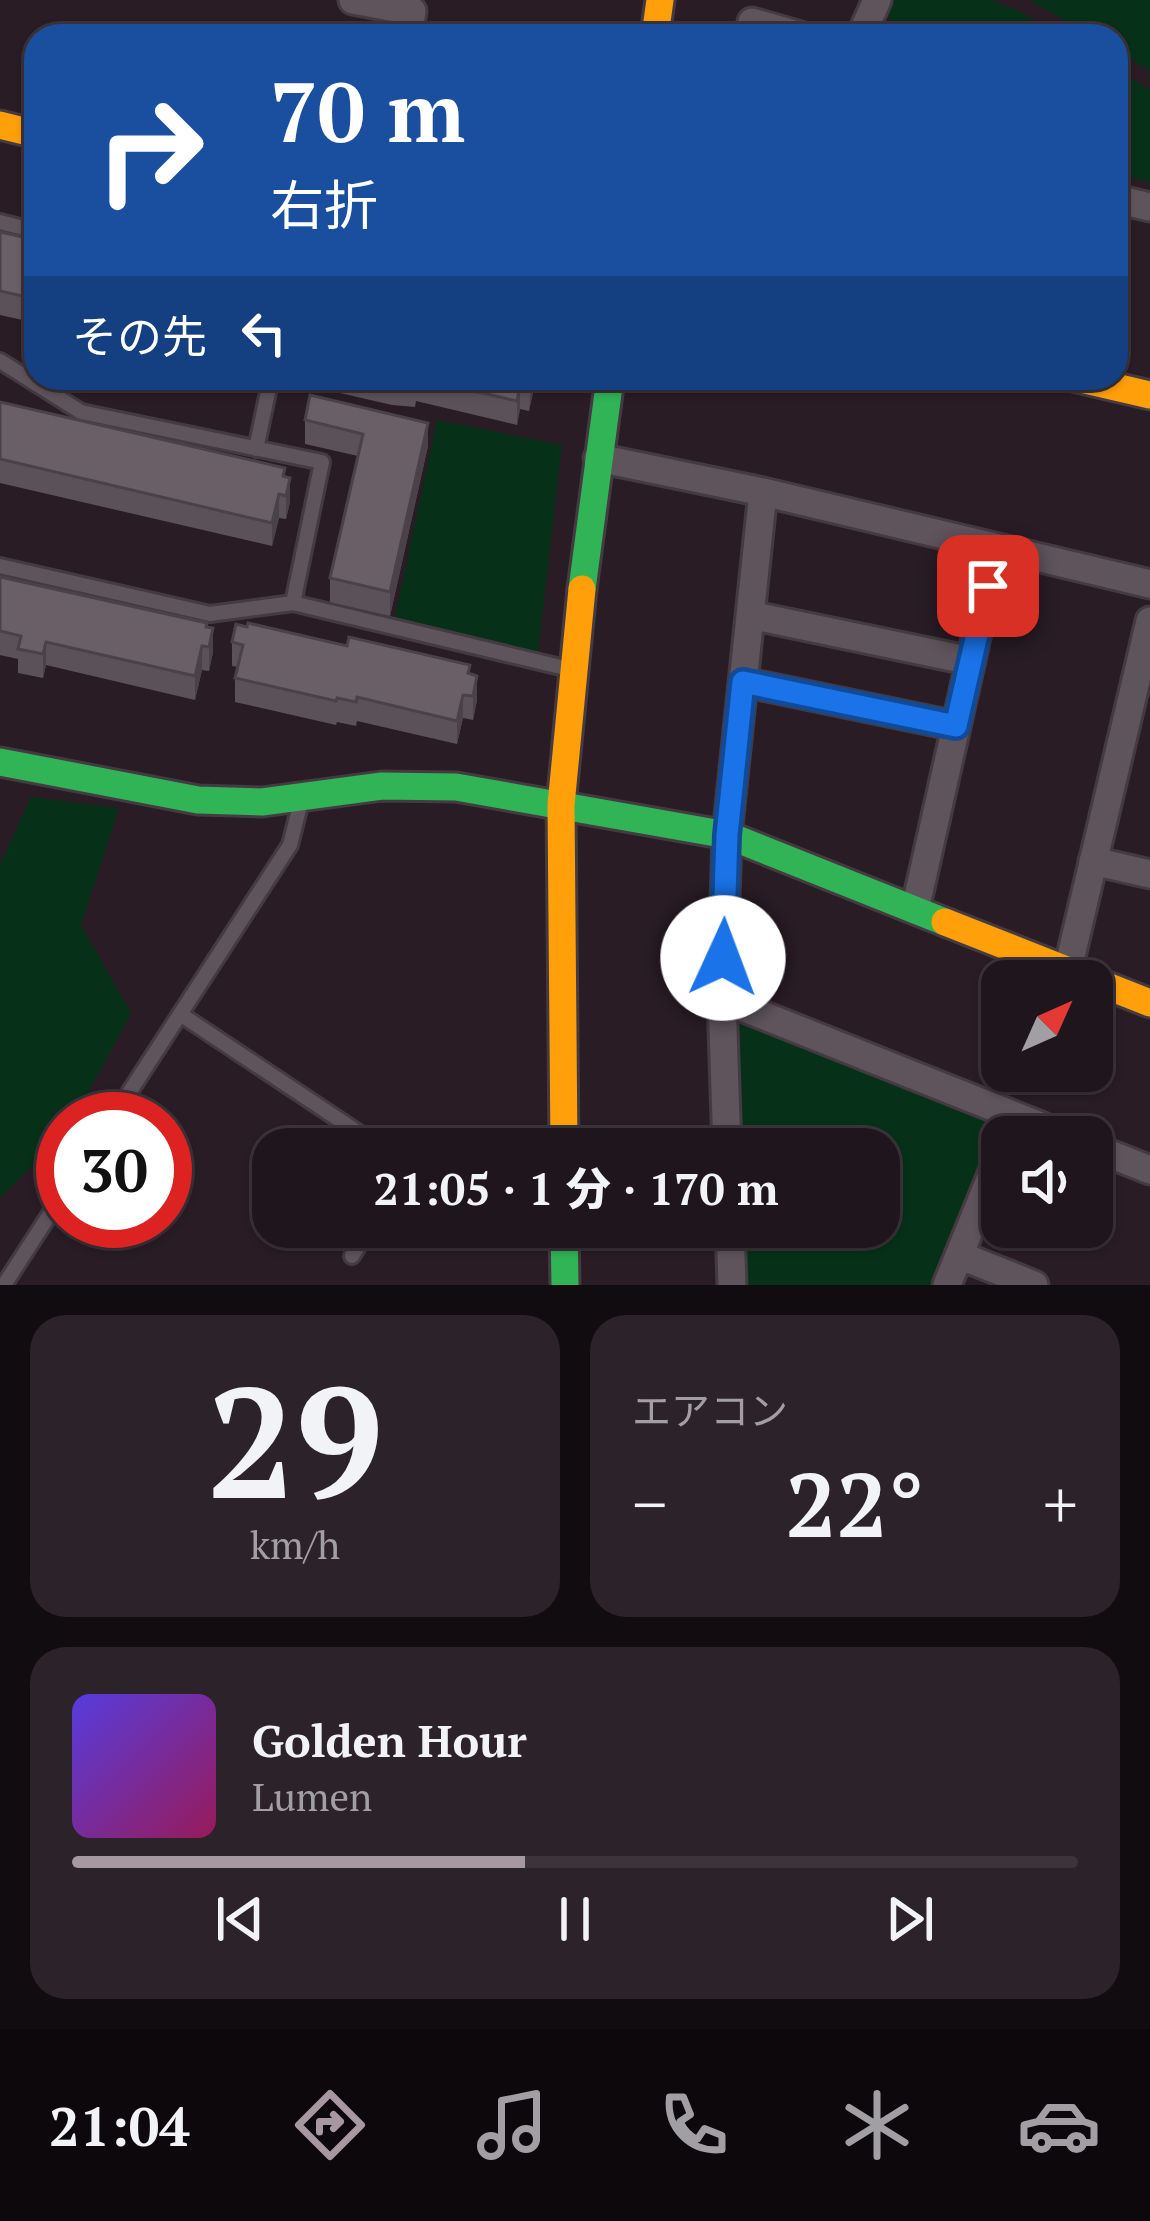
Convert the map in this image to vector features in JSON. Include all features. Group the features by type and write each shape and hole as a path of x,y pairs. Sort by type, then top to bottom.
{"street":[{"path":"353,0 412,11 410,24"},
{"path":"564,1128 561,805 572,669 608,390"},
{"path":"598,458 1150,584"},
{"path":"726,1128 722,999 727,835 763,492"},
{"path":"915,910 996,548"},
{"path":"750,615 970,662"},
{"path":"1070,960 1093,861 1138,725 1150,621"},
{"path":"743,682 956,726"},
{"path":"0,761 197,800 262,802 382,786 457,787 727,835 1045,960"},
{"path":"1093,861 1150,874"},
{"path":"1113,988 1150,1003"},
{"path":"722,999 988,1116"},
{"path":"1113,1155 1150,1170"},
{"path":"947,1285 981,1201"},
{"path":"564,1248 565,1285"},
{"path":"731,1248 732,1285"},
{"path":"959,1255 1034,1285"}],"lane":[{"path":"46,390 81,412 322,462 293,603"},
{"path":"256,449 268,390"},
{"path":"0,566 210,614 293,603 572,669"},
{"path":"129,1092 290,845 302,796"},
{"path":"180,1014 351,1128"},
{"path":"4,1285 36,1236"},
{"path":"352,1256 357,1248"}],"green space":[{"path":"893,0 990,0 1040,24 888,24"},
{"path":"1030,0 1150,0 1150,71 1128,58 1128,24 1071,24"},
{"path":"1128,77 1150,90 1150,182 1128,177"},
{"path":"437,420 562,445 537,660 393,626"},
{"path":"31,797 119,808 81,925 131,1013 89,1092 36,1092 36,1161 0,1198 0,865"},
{"path":"747,1020 984,1116 981,1168 933,1285 744,1285 743,1248 900,1248 900,1128 739,1128 736,1027"}],"building":[{"path":"0,232 24,237 24,296 0,291"},
{"path":"470,390 519,390 517,401"},
{"path":"310,395 428,423 390,592 330,578 363,434 305,420"},
{"path":"0,402 285,468 283,476 290,478 286,496 279,494 272,523 0,459"},
{"path":"0,577 207,623 206,627 213,628 209,647 202,646 195,676 46,642 43,654 18,649 21,636 0,631"},
{"path":"248,623 347,646 349,637 470,665 468,673 477,676 473,696 463,695 457,721 357,697 356,702 336,701 235,678 243,645 232,642 236,624 247,627"}],"traffic: fast":[{"path":"582,589 608,390"},
{"path":"0,762 198,800 262,802 382,786 456,787 727,835 945,922"},
{"path":"564,1248 565,1285"}],"traffic: slow":[{"path":"657,24 660,0"},
{"path":"0,125 24,131"},
{"path":"1128,390 1150,395"},
{"path":"564,1128 561,805 582,589"},
{"path":"945,922 1150,1003"}],"route":[{"path":"723,958 727,835 743,682 956,726 988,586"}]}
